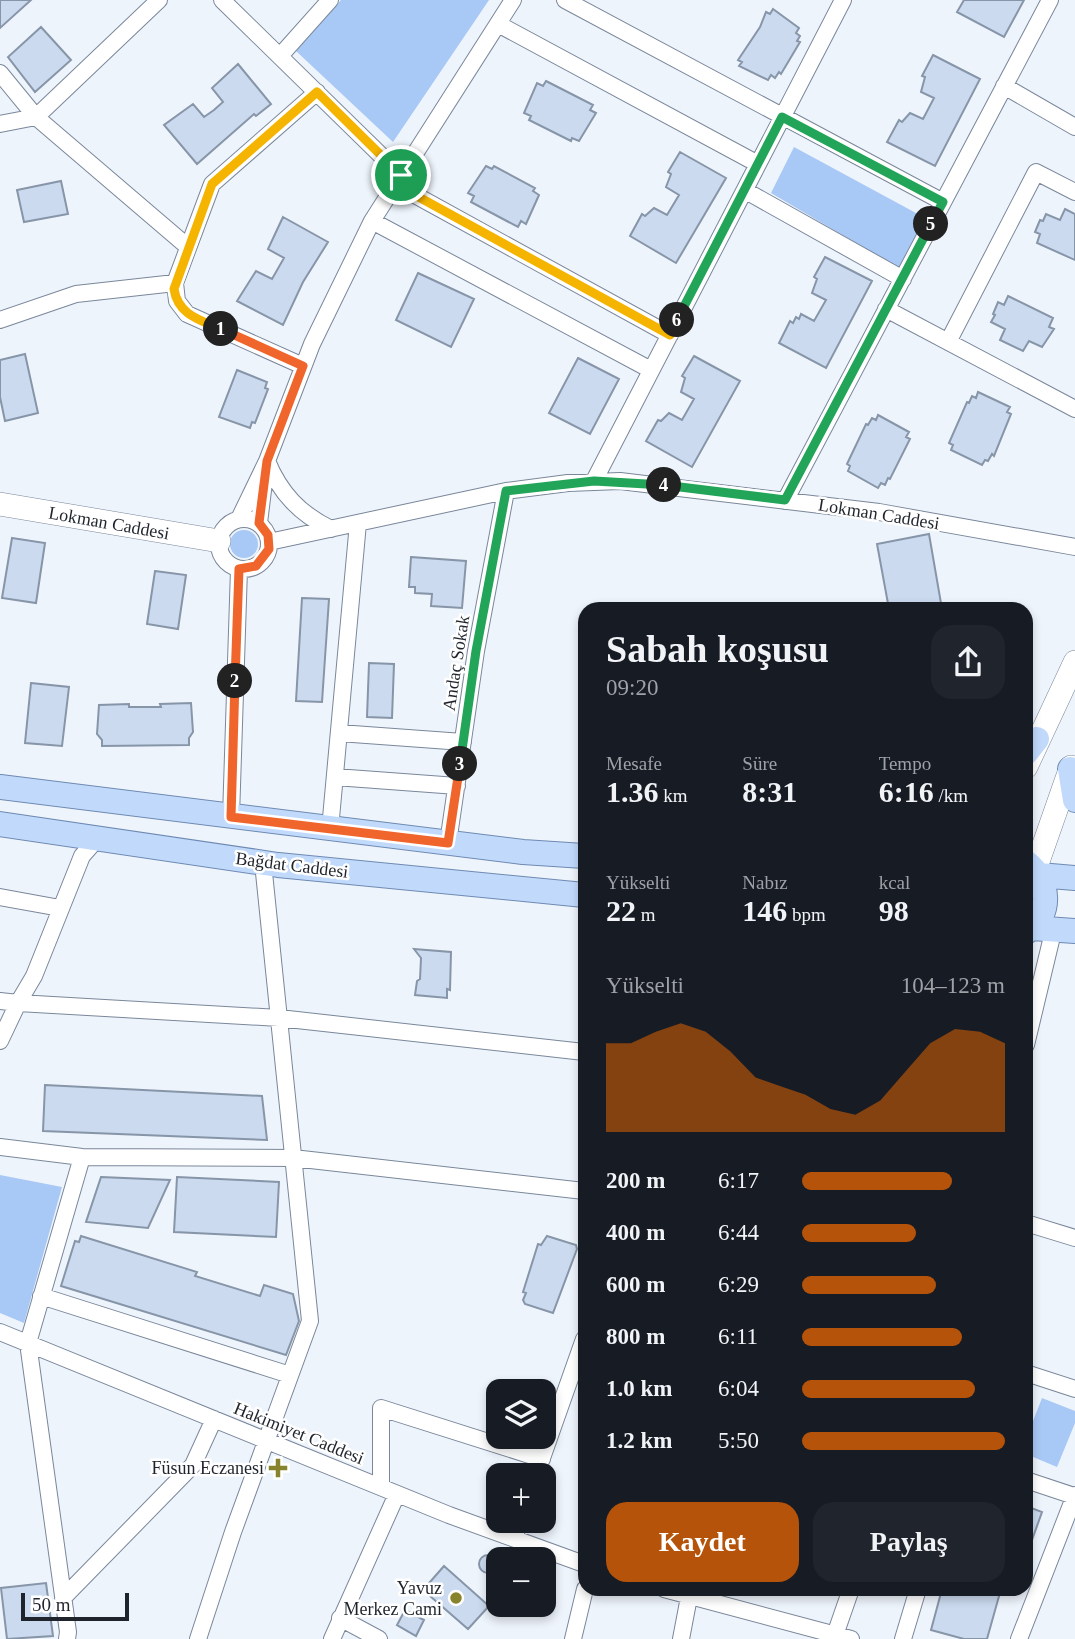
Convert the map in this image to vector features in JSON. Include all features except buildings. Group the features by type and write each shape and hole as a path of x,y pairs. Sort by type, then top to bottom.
{"main road":[{"path":"1073,764 1075,800"},
{"path":"0,787 523,852 578,856"},
{"name":"Bağdat Caddesi","path":"0,824 263,863 578,894"},
{"path":"1033,869 1075,878"},
{"path":"1033,869 1044,886 1046,930"}],"street":[{"path":"0,124 36,117 159,0"},
{"path":"222,0 317,92 398,180 670,335"},
{"path":"280,56 330,0"},
{"path":"267,461 259,523 269,542 262,562 249,569 239,569 223,559 219,541 226,526 239,519 267,461 332,299 372,220 513,0"},
{"path":"565,0 943,202"},
{"path":"594,481 843,0"},
{"path":"785,500 1050,0"},
{"path":"498,24 758,164"},
{"path":"0,73 36,117 188,247"},
{"path":"1004,86 1075,127"},
{"path":"303,366 187,314 177,301 175,283 212,184 317,92"},
{"path":"948,342 1036,172 1075,192"},
{"path":"746,191 903,279"},
{"path":"372,220 651,370"},
{"path":"0,320 76,294 175,283"},
{"path":"886,309 1075,409"},
{"path":"267,461 278,484 294,504 331,529"},
{"name":"Lokman Caddesi","path":"269,542 506,491 594,481 645,482 879,512 1075,547"},
{"name":"Andaç Sokak","path":"448,843 476,651 506,491"},
{"name":"Lokman Caddesi","path":"0,504 219,541"},
{"path":"239,519 259,523"},
{"path":"330,829 358,523"},
{"path":"231,817 239,569"},
{"path":"1033,742 1075,662"},
{"path":"339,733 463,742"},
{"path":"1033,869 1073,764"},
{"path":"335,777 457,786"},
{"path":"0,1041 34,976 60,908 77,875 82,856 97,839"},
{"path":"198,1639 233,1532 310,1321 263,863"},
{"path":"0,897 60,908"},
{"path":"1033,1005 1046,930"},
{"path":"0,1001 279,1018 578,1051"},
{"path":"0,1147 82,1157 293,1158 578,1190"},
{"path":"67,1639 28,1343 82,1157"},
{"path":"1033,1225 1075,1238"},
{"path":"41,1296 290,1375"},
{"name":"Hakimiyet Caddesi","path":"0,1332 397,1494 578,1562"},
{"path":"540,1463 578,1371"},
{"path":"1033,1375 1075,1389"},
{"path":"381,1487 382,1408 542,1459"},
{"path":"63,1598 193,1465 214,1419"},
{"path":"1019,1639 1075,1495 1033,1482"},
{"path":"331,1639 397,1494"},
{"path":"514,1538 516,1533"},
{"path":"573,1639 583,1596"},
{"path":"686,1596 843,1637 850,1596"},
{"path":"903,1639 916,1596"},
{"path":"681,1639 689,1597"},
{"path":"340,1618 379,1639"}],"shaded area":[{"path":"341,0 489,0 393,142 296,51"},
{"path":"794,147 927,219 900,269 771,193"},
{"path":"244,530 254,534 258,544 254,554 244,558 234,554 230,544 234,534"},
{"path":"0,1175 62,1187 24,1323 0,1313"},
{"path":"1042,1398 1075,1411 1075,1423 1057,1467 1033,1457 1033,1421"}],"place":[{"name":"Füsun Eczanesi","path":"278,1468"},
{"name":"Yavuz Merkez Cami","path":"456,1598"}],"route":[{"path":"317,92 401,175 395,184 670,335 782,117 943,202 785,500 620,481 568,482 506,491 476,651 448,843 231,817 239,569 249,569 262,562 269,549 268,535 259,523 267,461 303,366 187,314 177,301 174,289 212,184 317,92"}]}
